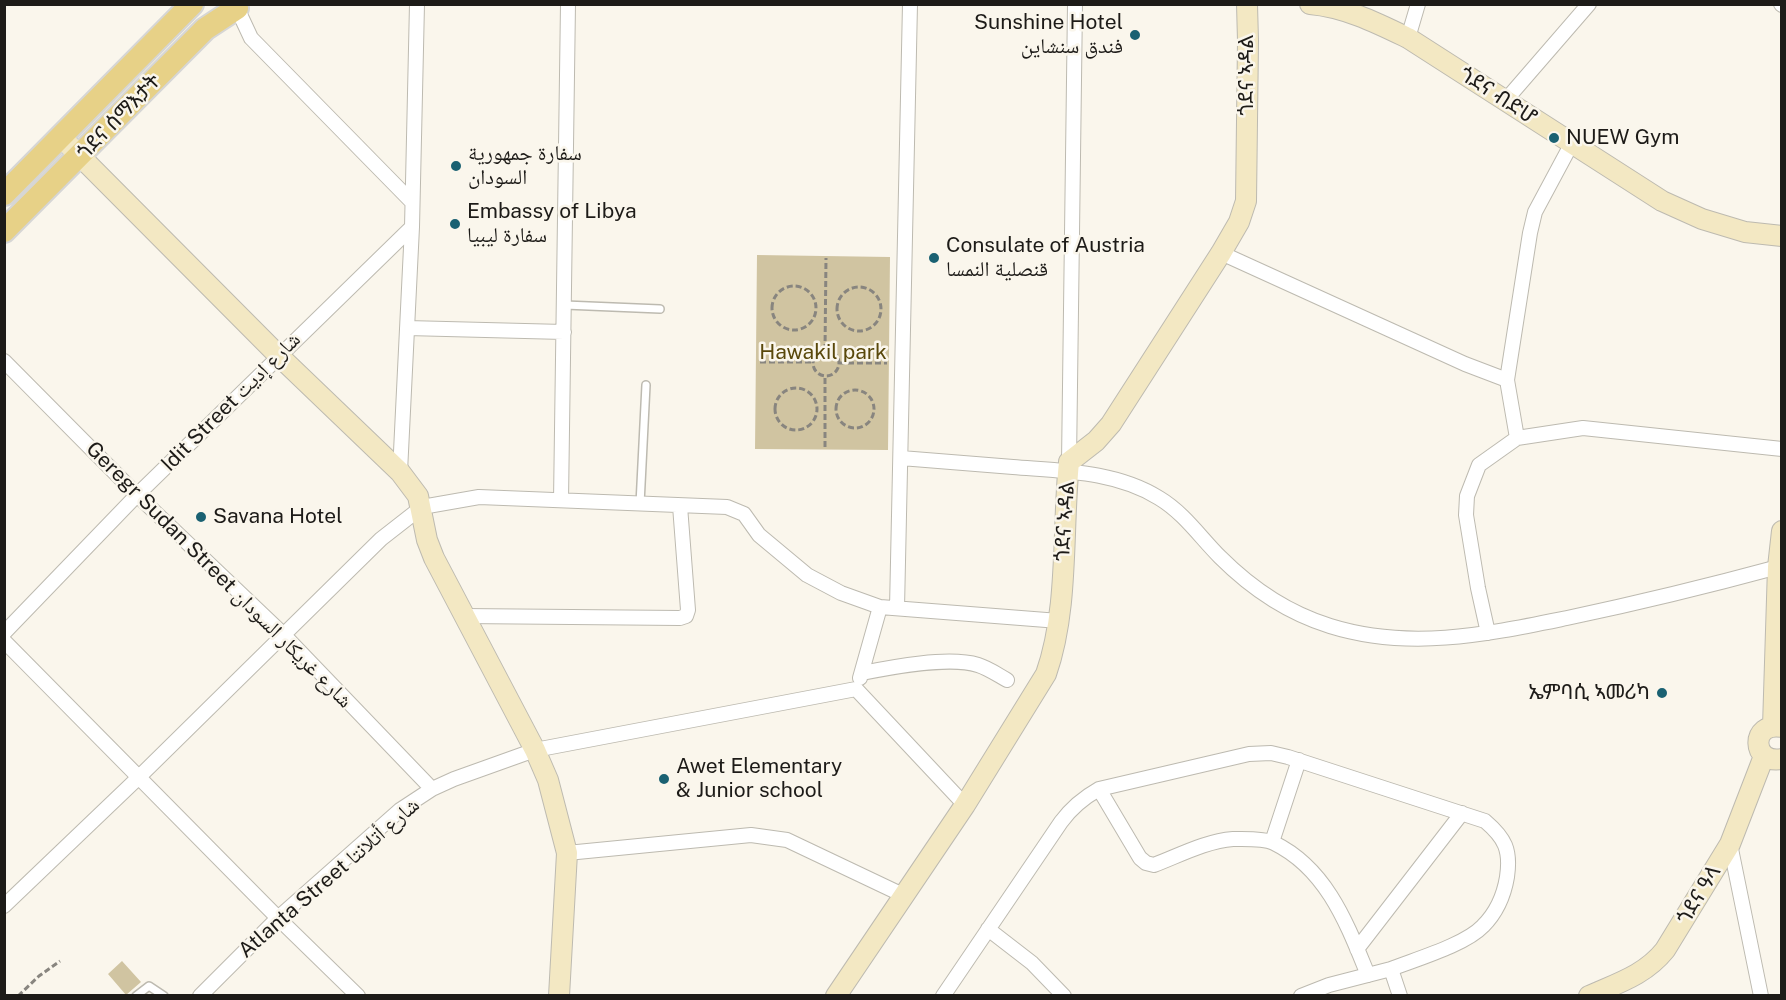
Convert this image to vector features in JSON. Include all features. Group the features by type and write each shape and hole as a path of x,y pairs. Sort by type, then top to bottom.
{"main road":[{"name":"ጎደና ሰማእታት","path":"4,194 192,4"},
{"name":"ጎደና ሰማእታት","path":"4,231 205,29 236,6"}],"street":[{"path":"400,472 412,227 417,4"},
{"path":"561,500 568,4"},
{"path":"897,608 910,4"},
{"path":"1069,467 1075,4"},
{"name":"ጎደና ኣዳል","path":"836,996 965,805 1046,674 1059,621 1069,467 1111,424 1239,222 1246,201 1247,4"},
{"name":"ጎደና ብድሆ","path":"1310,4 1365,17 1408,38 1662,201 1702,219 1744,232 1782,236"},
{"path":"1408,38 1418,4"},
{"path":"1505,101 1589,4"},
{"path":"236,6 251,38 412,202"},
{"path":"61,137 414,488 422,507 427,540 434,558 535,750 548,780 567,853 559,996"},
{"path":"1516,438 1507,380 1535,212 1572,143"},
{"name":"Idit Street شارع إديت","path":"4,633 137,495 412,227"},
{"path":"1221,253 1465,364 1507,380"},
{"path":"407,328 564,332"},
{"name":"Geregr Sudan Street شارع غريكار السودان","path":"4,362 137,495 284,635 432,789"},
{"path":"1488,633 1467,525 1467,496 1479,465 1516,438 1583,428 1782,448"},
{"path":"901,458 1069,467 1134,486 1160,498 1188,521 1233,568 1267,596 1294,612 1330,626 1368,636 1411,640 1488,633 1622,607 1778,567"},
{"path":"4,906 381,539 422,507 479,497 727,507 744,514 759,534 807,575 841,593 880,607 1059,621"},
{"path":"463,616 680,618 687,616 680,506"},
{"path":"1777,726 1778,567 1782,531"},
{"path":"880,607 856,689 965,805"},
{"path":"4,641 358,996"},
{"path":"862,673 921,663 967,663 979,665 1007,680"},
{"name":"Atlanta Street شارع أتلانتا","path":"200,996 228,963 278,918 400,810 432,789 535,750 856,689"},
{"name":"ጎደና ዓላ","path":"1589,996 1644,971 1655,963 1665,950 1730,844 1773,758 1758,747 1760,736 1767,728 1777,726"},
{"path":"943,996 1070,809 1083,798 1100,789 1249,754 1271,753 1462,813 1485,821 1497,831 1506,846 1509,861 1505,890 1496,909 1483,927 1459,942 1391,969 1300,996"},
{"path":"1272,842 1299,760"},
{"path":"1100,789 1136,852 1146,863 1154,865 1208,845 1234,839 1272,842 1305,865 1327,890 1337,904 1368,975"},
{"path":"1357,949 1462,813"},
{"path":"567,853 751,836 787,840 905,896"},
{"path":"1730,844 1761,996"},
{"path":"988,929 1032,963 1064,996"},
{"path":"1391,969 1400,996"}],"lane":[{"path":"565,305 660,309"},
{"path":"640,504 646,385"},
{"path":"136,996 149,986 164,996"}],"path":[{"path":"825,258 825,350"},
{"path":"800,287 812,296 816,310 811,323 806,327 792,330 775,320 772,306 774,299 784,288 800,287"},
{"path":"865,288 877,296 881,311 876,323 870,328 857,331 844,325 840,320 837,307 839,300 850,289 865,288"},
{"path":"813,362 817,354 825,350"},
{"path":"825,350 836,355 839,363 836,370 825,376"},
{"path":"760,362 813,362"},
{"path":"813,362 818,373 825,376"},
{"path":"839,363 887,363"},
{"path":"825,376 825,447"},
{"path":"798,388 805,390 815,399 816,418 806,428 793,430 786,428 776,418 775,403 784,391 798,388"},
{"path":"863,391 872,399 873,417 863,427 850,427 839,420 837,401 845,392 863,391"},
{"path":"18,996 39,976 60,961"}],"green space":[{"name":"Hawakil park","path":"757,255 890,257 888,450 755,449"},
{"path":"122,961 141,982 126,995 108,974"}],"place":[{"name":"Sunshine Hotel فندق سنشاين","path":"1135,35"},
{"name":"NUEW Gym","path":"1554,138"},
{"name":"سفارة جمهورية السودان","path":"456,166"},
{"name":"Embassy of Libya سفارة ليبيا","path":"455,224"},
{"name":"Consulate of Austria قنصلية النمسا","path":"934,258"},
{"name":"Savana Hotel","path":"201,517"},
{"name":"ኤምባሲ ኣመሪካ","path":"1662,693"},
{"name":"Awet Elementary & Junior school","path":"664,779"}]}
